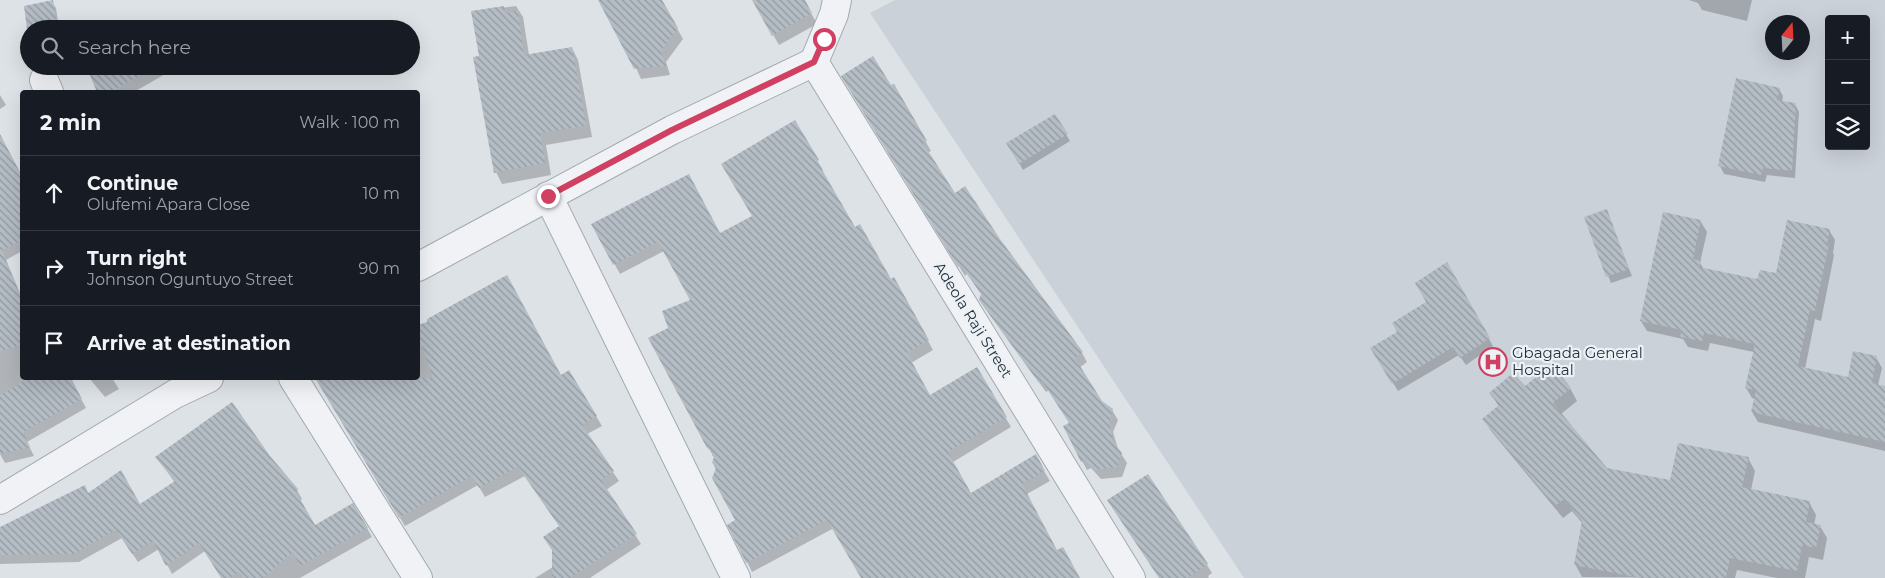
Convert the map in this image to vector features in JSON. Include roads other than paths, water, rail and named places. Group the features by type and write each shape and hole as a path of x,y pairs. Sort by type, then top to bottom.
{"street":[{"path":"420,266 672,130 814,62 834,14 837,0"},
{"name":"Adeola Raji Street","path":"814,62 1132,578"},
{"path":"548,196 736,578"},
{"path":"0,500 172,386 200,380"},
{"path":"294,380 418,578"}],"place":[{"name":"Gbagada General Hospital","path":"1493,362"}]}
